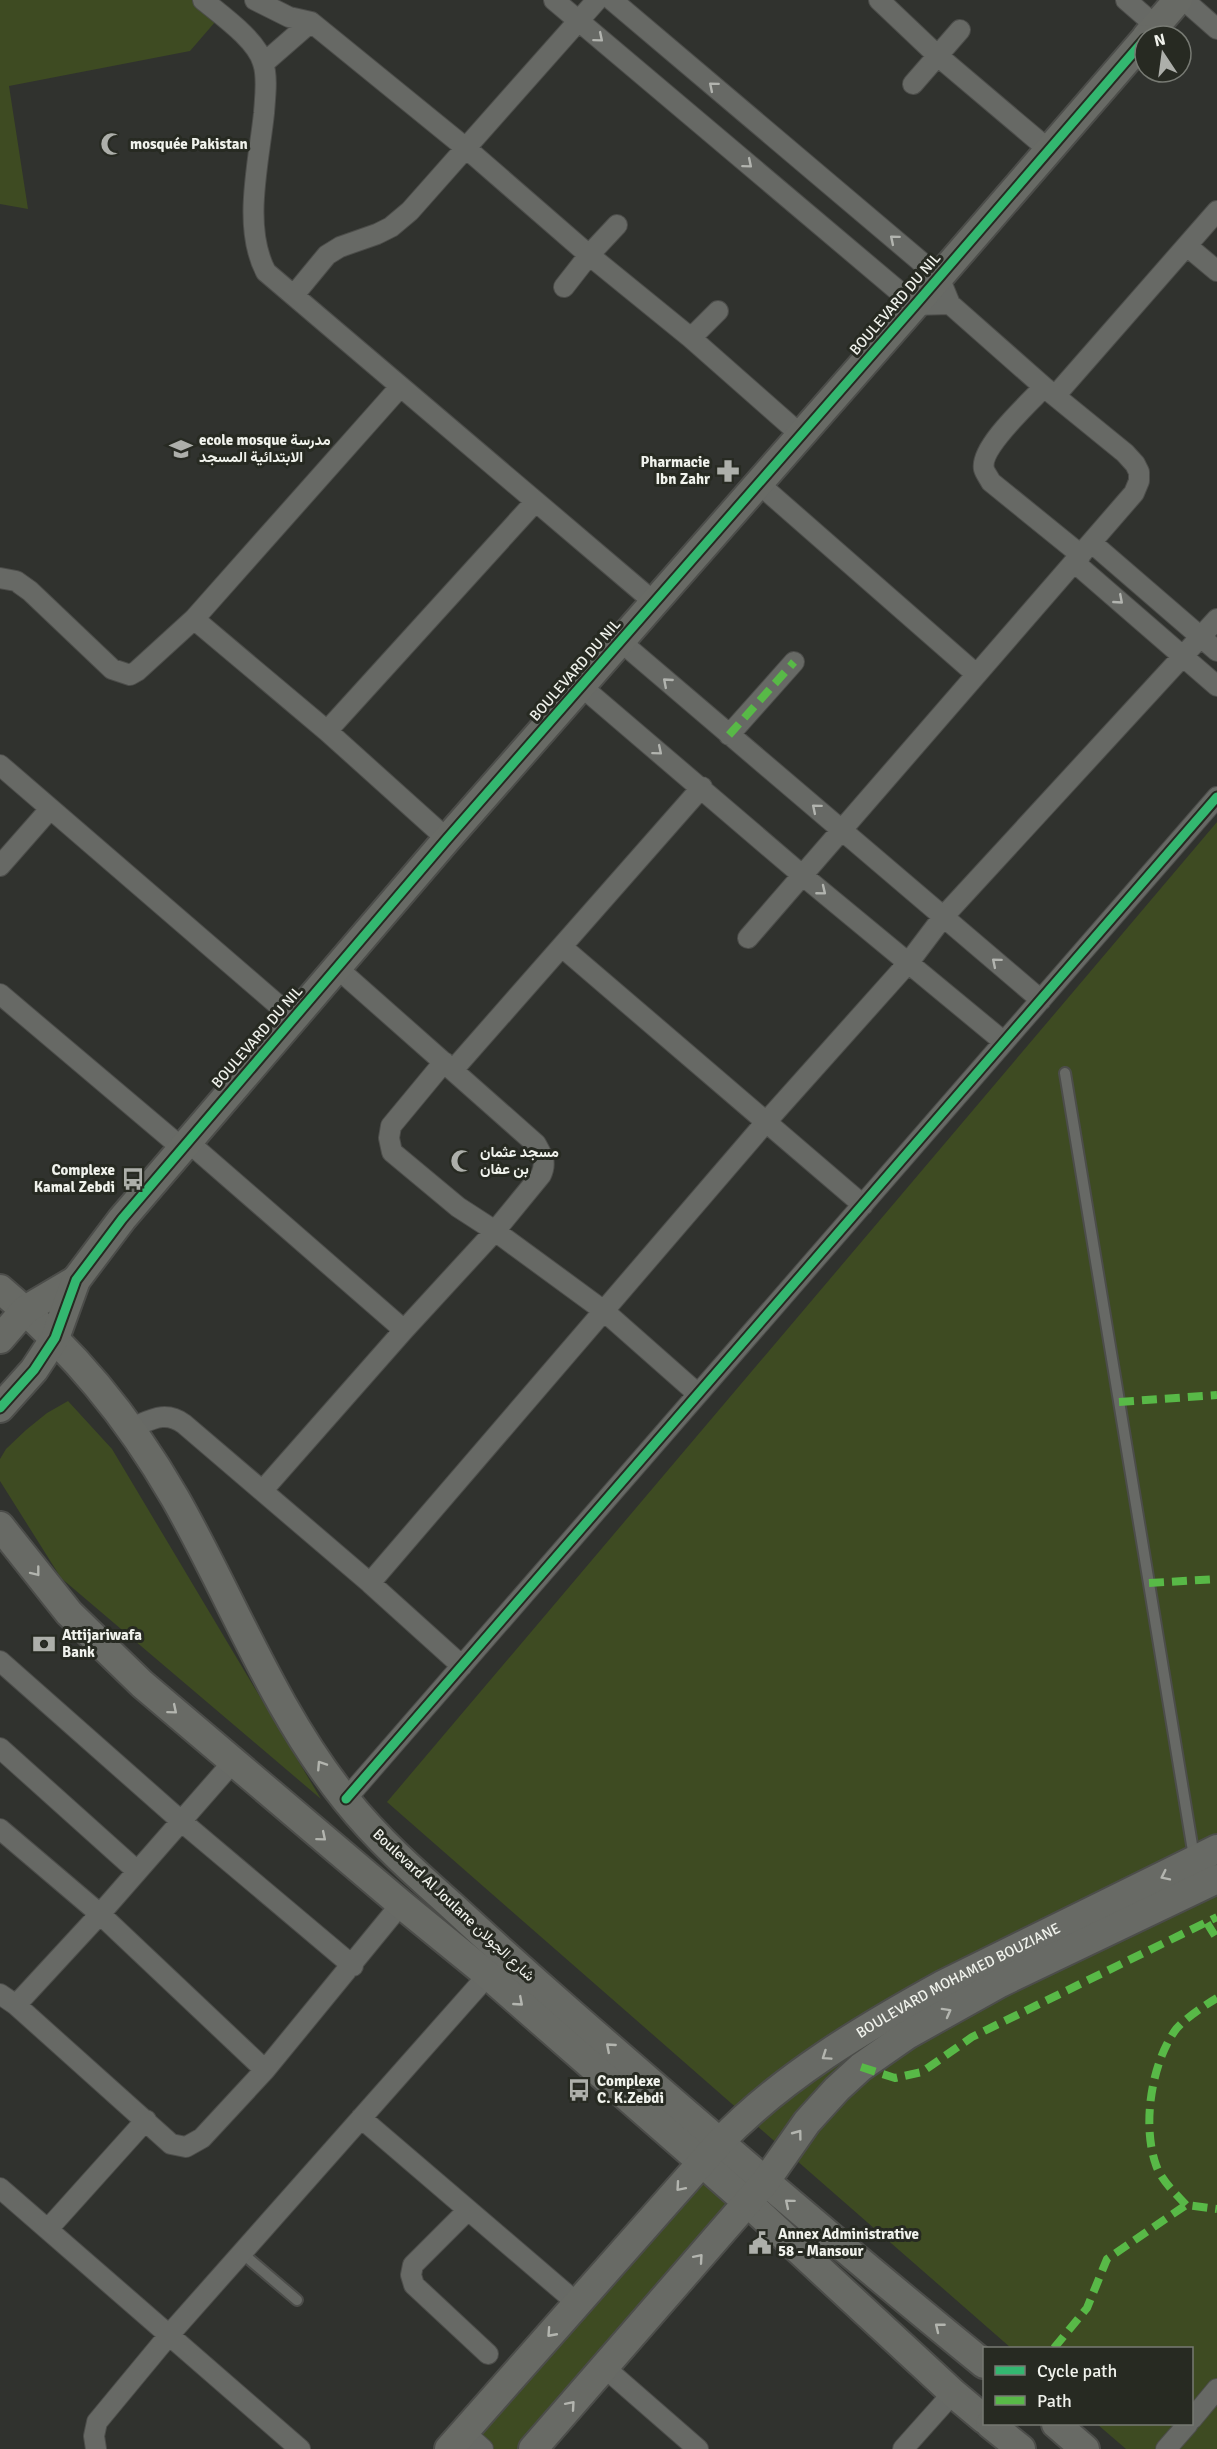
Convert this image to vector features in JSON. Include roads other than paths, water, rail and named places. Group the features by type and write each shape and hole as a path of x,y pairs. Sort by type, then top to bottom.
{"street":[{"path":"255,0 289,17 311,22 467,149 589,255 691,338 801,435"},
{"path":"554,0 915,305 950,304"},
{"path":"294,295 327,255 340,247 391,227 410,211 597,0"},
{"path":"612,0 939,277 950,304 1049,391 1125,453 1139,472 1139,482 1134,493 748,938"},
{"path":"879,0 938,56 1048,150"},
{"path":"1126,0 1142,24"},
{"name":"BOULEVARD DU NIL","path":"1158,24 1178,0"},
{"path":"1184,0 1217,29"},
{"path":"212,2 255,47 264,63 265,100 254,202 254,233 257,251 266,272 654,602"},
{"path":"264,63 311,22"},
{"path":"913,84 960,30"},
{"name":"BOULEVARD DU NIL","path":"0,1408 34,1370 55,1338 76,1281 122,1219 184,1144 1133,52"},
{"path":"1217,211 1187,246 1049,391 993,443 985,457 984,469 992,482 1083,553 1217,651"},
{"path":"564,287 617,225"},
{"path":"1187,246 1217,271"},
{"path":"691,338 718,311"},
{"path":"0,578 16,581 30,591 101,660 120,673 130,675 147,665 194,619 400,387"},
{"path":"758,483 976,674"},
{"path":"327,731 535,502"},
{"path":"1083,553 1184,657 1217,686"},
{"path":"194,619 327,731 447,839"},
{"path":"370,1583 766,1122 909,962 944,917 1217,619"},
{"path":"620,641 1041,1000"},
{"path":"729,735 794,662"},
{"path":"581,686 702,787 802,875 1004,1042"},
{"path":"0,765 293,1017"},
{"path":"698,1394 604,1311 495,1231 458,1207 392,1152 389,1138 391,1126 562,947 702,787"},
{"path":"346,1799 1217,797"},
{"path":"0,866 50,809"},
{"path":"562,947 863,1205"},
{"path":"263,1490 495,1231 541,1175 544,1158 536,1144 336,967"},
{"path":"0,994 184,1144 404,1330"},
{"name":"BOULEVARD DU NIL","path":"0,1339 26,1310 76,1281"},
{"name":"Boulevard Al Joulane شارع الجولان","path":"0,1289 26,1310 98,1383 131,1428 174,1497 286,1711 324,1772 346,1799 414,1872 711,2153"},
{"path":"131,1428 161,1416 174,1417 263,1490 462,1665"},
{"name":"Boulevard Al Joulane شارع الجولان","path":"0,1526 54,1596 95,1640 142,1684 233,1762 401,1904 711,2153 756,2192 983,2363"},
{"path":"0,1661 181,1821 353,1966"},
{"path":"0,1748 137,1871"},
{"path":"233,1762 100,1914 8,2000 171,2144 186,2146 202,2138 265,2070 353,1966 401,1904"},
{"path":"0,1829 100,1914 265,2070"},
{"name":"BOULEVARD MOHAMED BOUZIANE","path":"466,2443 578,2304 745,2117 795,2078 903,2007 944,1984 1206,1856"},
{"name":"BOULEVARD MOHAMED BOUZIANE","path":"533,2449 756,2192 807,2122 861,2067 898,2042 1000,1983 1217,1880"},
{"path":"96,2449 94,2436 97,2422 170,2335 488,1975"},
{"path":"361,2118 578,2304"},
{"path":"48,2229 146,2120"},
{"path":"0,2188 300,2449"},
{"name":"Boulevard Al Joulane شارع الجولان","path":"756,2192 953,2393 983,2418"},
{"path":"468,2210 412,2265 411,2275 414,2285 488,2354"},
{"path":"604,2367 698,2449"},
{"path":"1193,2417 1217,2389"},
{"path":"903,2449 953,2393"},
{"path":"991,2425 1021,2449"},
{"path":"1057,2425 1085,2449"},
{"path":"1166,2449 1187,2425"}],"lane":[{"path":"1065,1073 1206,1856"},
{"path":"242,2253 297,2300"}],"place":[{"name":"mosquée Pakistan","path":"112,144"},
{"name":"ecole mosque مدرسة الابتدائية المسجد","path":"181,449"},
{"name":"Pharmacie Ibn Zahr","path":"728,471"},
{"name":"مسجد عثمان بن عفان","path":"462,1161"},
{"name":"Complexe Kamal Zebdi","path":"133,1179"},
{"name":"Attijariwafa Bank","path":"44,1644"},
{"name":"Complexe C. K.Zebdi","path":"579,2090"},
{"name":"Annex Administrative 58 - Mansour","path":"760,2243"}]}
